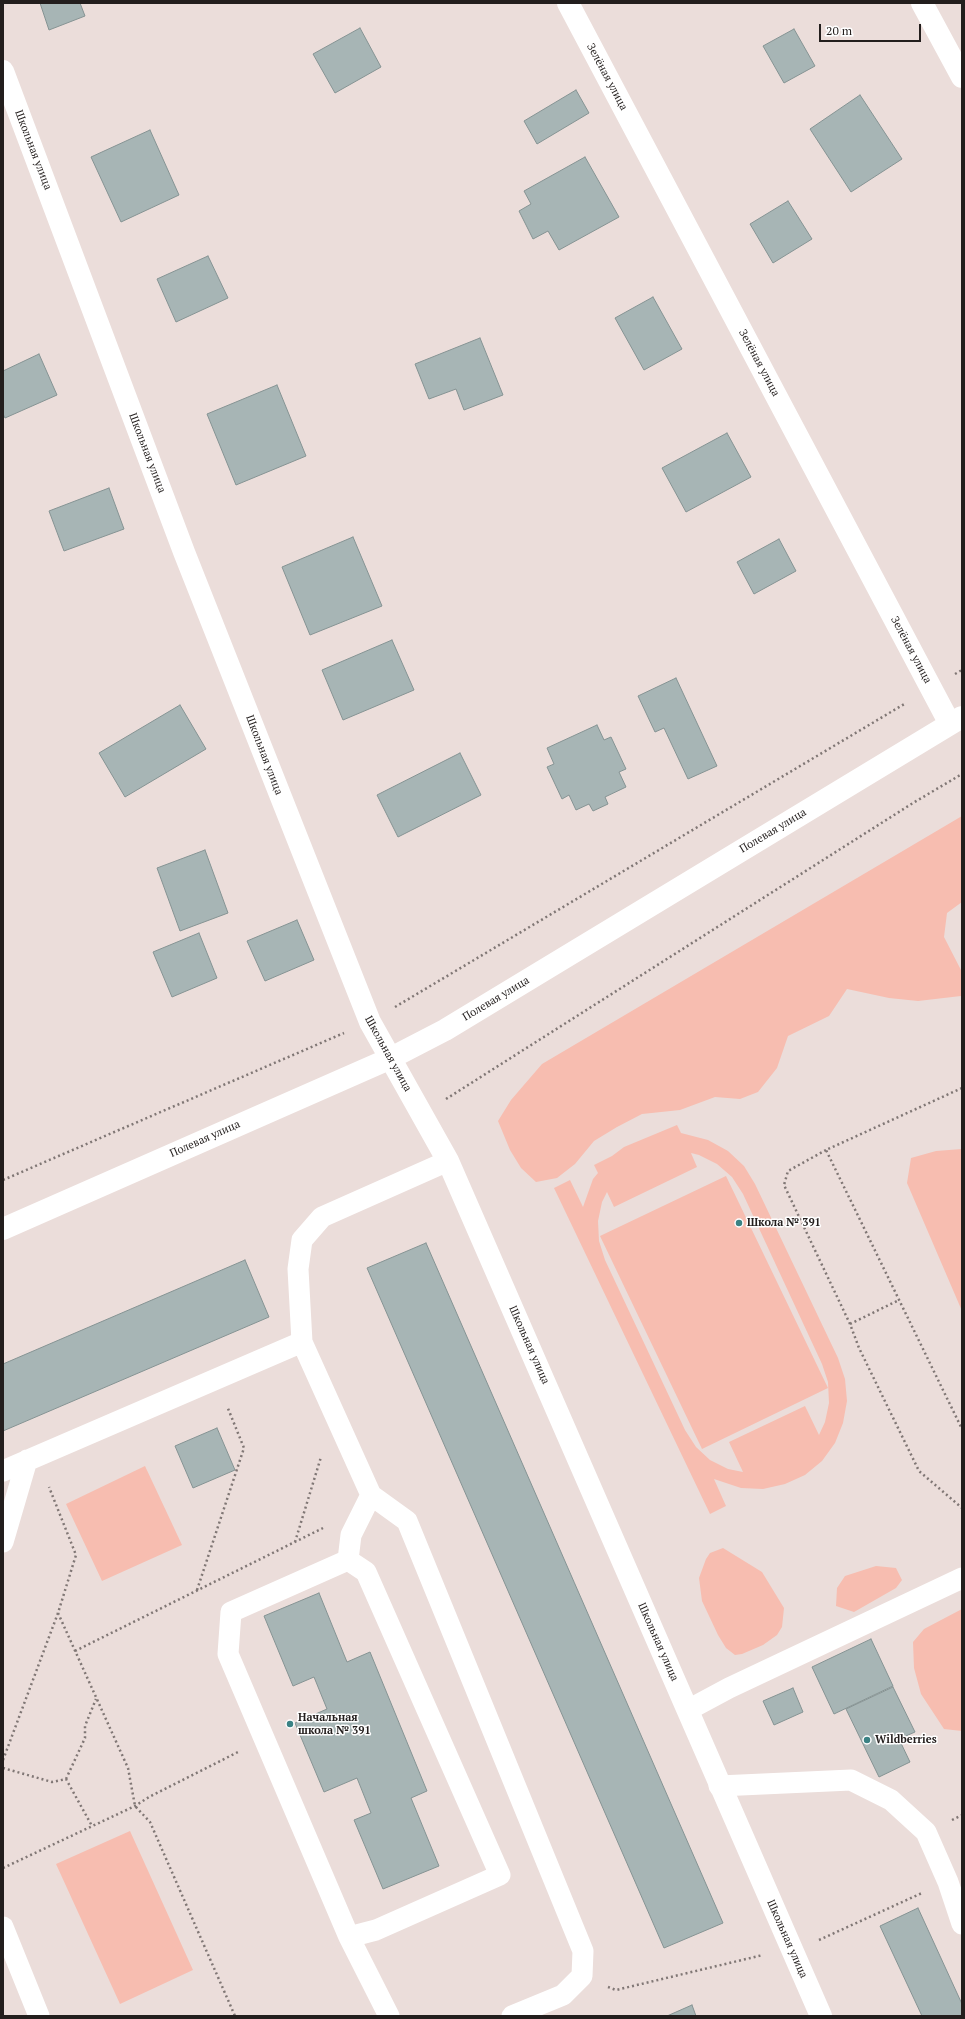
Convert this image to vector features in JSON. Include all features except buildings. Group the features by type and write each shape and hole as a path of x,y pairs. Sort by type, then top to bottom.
{"street":[{"name":"Зелёная улица","path":"568,3 931,688 956,720"},
{"path":"922,3 962,77"},
{"name":"Школьная улица","path":"3,71 184,552 370,1022 389,1059 448,1161 688,1710 719,1786 821,2016"},
{"name":"Полевая улица","path":"3,1229 389,1059 452,1026 956,720"}],"lane":[{"path":"448,1161 322,1217 302,1240 298,1268 302,1342 371,1495 408,1521 583,1951 582,1976 563,1995 512,2016"},
{"path":"3,1471 302,1342"},
{"path":"3,1542 32,1458"},
{"path":"348,1560 351,1535 371,1495"},
{"path":"348,1560 231,1612 228,1654 349,1937 389,2016"},
{"path":"348,1560 366,1572 500,1875 376,1930 349,1937"},
{"path":"688,1710 736,1684 962,1578"},
{"path":"719,1786 851,1780 891,1800 926,1832 948,1882 962,1923"},
{"path":"3,1927 39,2016"}],"path":[{"path":"3,1180 370,1022 962,670"},
{"path":"422,1114 913,803 962,774"},
{"path":"962,1088 826,1150 788,1171 784,1185 850,1324 859,1348 919,1471 962,1508"},
{"path":"826,1150 962,1429"},
{"path":"850,1324 899,1300"},
{"path":"197,1590 244,1448 216,1379"},
{"path":"3,1760 58,1613 76,1555 32,1458"},
{"path":"295,1542 316,1476"},
{"path":"75,1650 326,1527"},
{"path":"58,1613 128,1768 135,1806 150,1822 235,2016"},
{"path":"66,1779 85,1738 85,1726 97,1698"},
{"path":"3,1868 135,1806 149,1797 264,1739"},
{"path":"3,1768 52,1782 66,1779"},
{"path":"66,1779 92,1826"},
{"path":"582,1976 616,1990 771,1953 792,1952 948,1882"}],"shaded area":[{"path":"962,816 962,902 947,913 944,937 962,972 961,996 918,1001 889,998 847,989 829,1016 788,1036 777,1068 758,1092 740,1099 715,1097 680,1110 642,1114 594,1141 575,1164 557,1178 536,1182 521,1168 510,1150 498,1121 511,1100 542,1064"},
{"path":"677,1125 681,1133 708,1140 728,1151 744,1166 755,1184 838,1358 845,1379 847,1401 843,1423 835,1443 822,1461 805,1475 785,1484 763,1489 741,1488 714,1479 726,1506 710,1514 554,1188 570,1180 583,1207 593,1179 598,1173 594,1165 612,1156 624,1147","holes":["691,1153 699,1155 717,1164 732,1177 743,1194 822,1364 828,1382 829,1403 825,1422 819,1435 805,1406 729,1442 743,1472 728,1469 710,1460 696,1447 685,1430 605,1260 599,1241 598,1221 602,1202 607,1192 614,1207 697,1167"]},
{"path":"962,1149 962,1311 907,1183 911,1158 936,1151"},
{"path":"726,1176 828,1388 702,1449 600,1236"},
{"path":"145,1466 182,1545 102,1581 66,1504"},
{"path":"723,1548 762,1572 784,1608 782,1627 777,1635 763,1645 742,1654 735,1655 726,1648 718,1635 702,1601 699,1578 706,1559 710,1553"},
{"path":"876,1566 896,1568 902,1580 896,1588 854,1612 836,1606 837,1588 845,1576"},
{"path":"962,1609 962,1731 944,1729 921,1694 914,1668 913,1642 924,1629"},
{"path":"130,1831 193,1970 120,2004 56,1864"}],"place":[{"name":"Школа № 391","path":"739,1223"},
{"name":"Начальная школа № 391","path":"290,1724"},
{"name":"Wildberries","path":"867,1740"}]}
